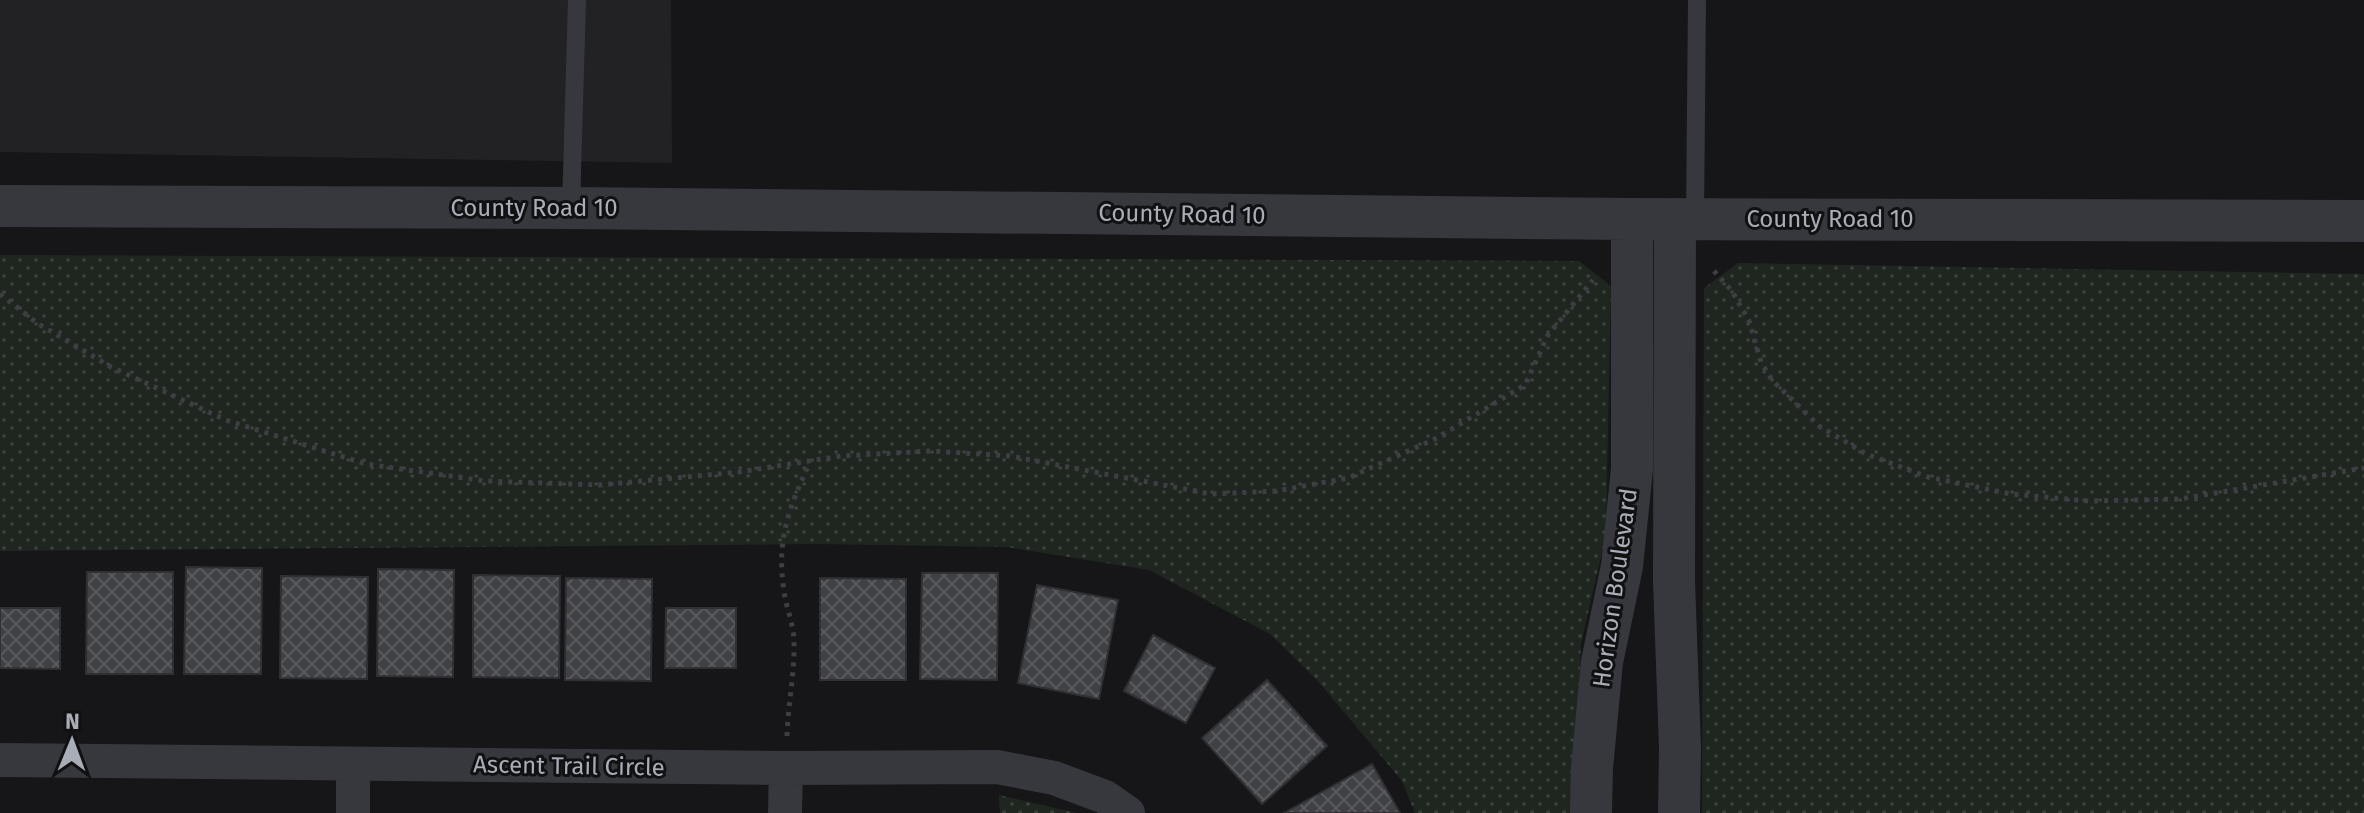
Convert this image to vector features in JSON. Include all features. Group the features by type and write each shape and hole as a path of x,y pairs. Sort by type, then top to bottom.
{"street":[{"name":"County Road 10","path":"0,206 571,208 1632,219 2364,221"},
{"name":"Horizon Boulevard","path":"1591,813 1602,662 1622,566 1632,469 1632,219"},
{"name":"Horizon Boulevard","path":"1679,813 1680,748 1674,581 1685,219"},
{"name":"Ascent Trail Circle","path":"0,760 786,768 997,767 1054,778 1105,797 1128,813"},
{"path":"353,764 353,813"},
{"path":"785,813 786,768"}],"lane":[{"path":"571,208 577,0"},
{"path":"1685,219 1697,0"}],"path":[{"path":"1713,270 1732,291 1743,311 1761,362 1772,380 1819,426 1866,454 1928,477 2011,494 2089,501 2180,499 2364,468"},
{"path":"0,294 49,330 111,367 154,387 226,420 366,464 485,481 600,485 739,472 841,456 931,451 1010,456 1211,494 1277,491 1348,478 1435,439 1525,385 1548,335 1595,278"},
{"path":"786,768 794,634 784,594 781,543 785,521 810,461"}],"shaded area":[{"path":"0,0 671,0 672,163 0,152"},
{"path":"0,255 1579,261 1611,286 1606,534 1581,644 1574,813 1415,813 1402,781 1317,680 1270,634 1149,570 1007,547 817,544 0,551"},
{"path":"1738,263 2364,274 2364,813 1702,813 1704,288"},
{"path":"999,795 1076,813 1000,813"}],"building":[{"path":"186,567 262,568 261,674 184,674"},
{"path":"378,569 454,570 453,677 377,676"},
{"path":"87,572 173,572 173,674 86,674"},
{"path":"922,573 998,573 997,680 920,679"},
{"path":"473,575 560,576 559,678 473,677"},
{"path":"281,576 368,577 367,679 280,678"},
{"path":"566,578 652,579 651,681 565,680"},
{"path":"820,578 906,579 906,680 820,680"},
{"path":"1037,585 1118,600 1099,699 1018,683"},
{"path":"0,608 60,608 60,669 0,668"},
{"path":"666,608 736,608 736,668 665,668"},
{"path":"1153,635 1215,668 1186,723 1124,691"},
{"path":"1267,680 1327,746 1262,804 1202,738"},
{"path":"1372,764 1400,813 1284,813"}]}
